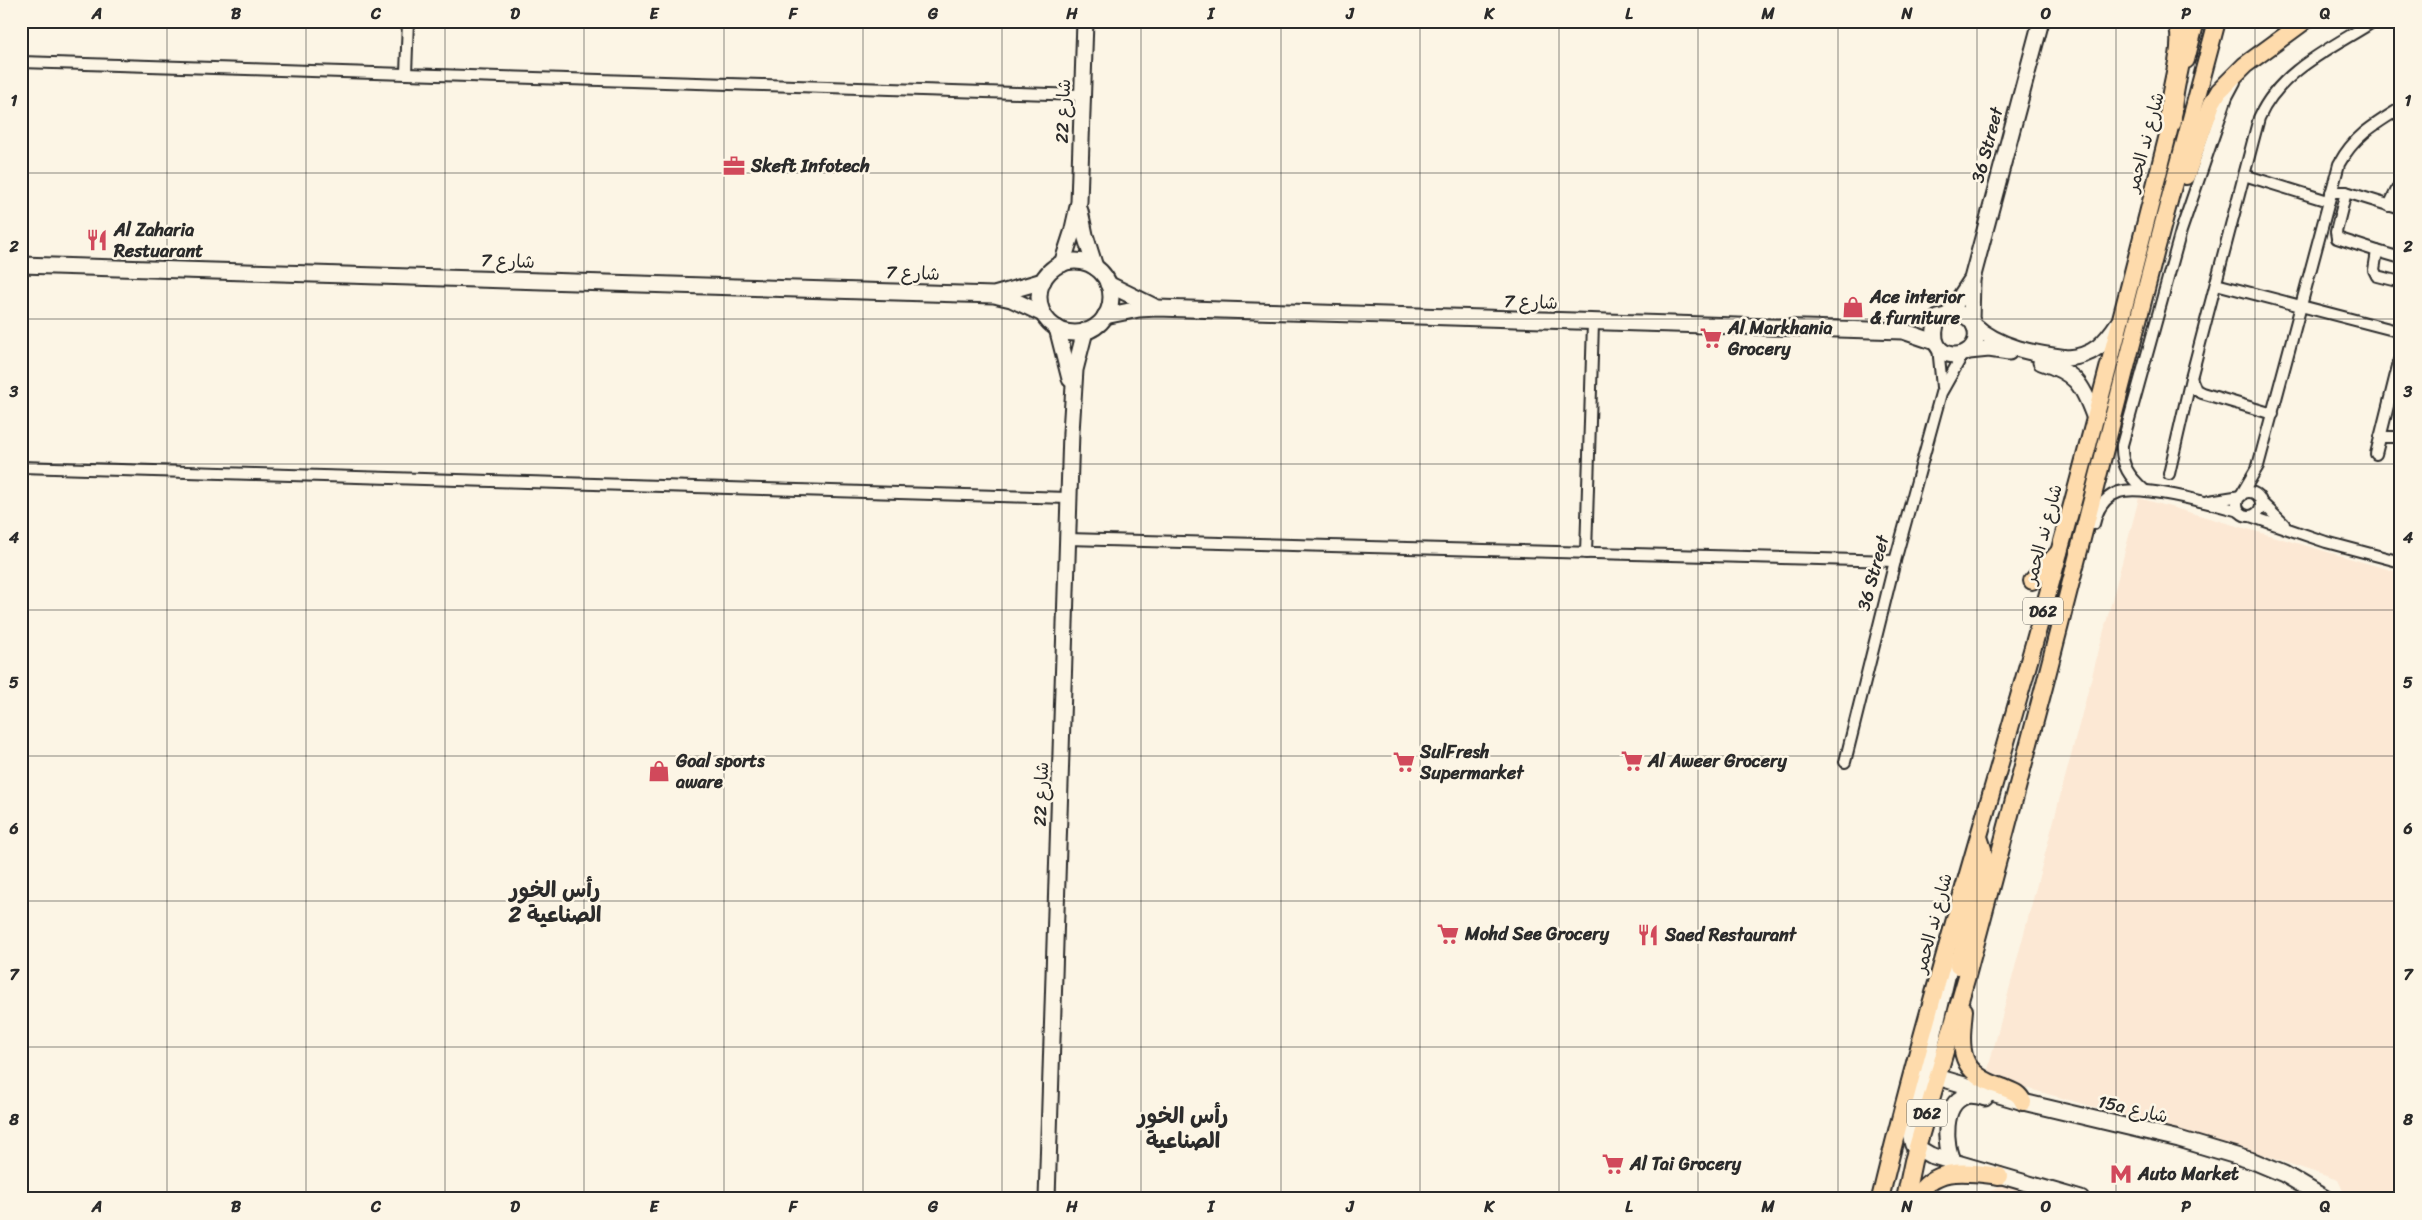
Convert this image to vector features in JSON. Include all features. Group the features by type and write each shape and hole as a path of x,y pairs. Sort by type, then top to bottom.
{"highway":[{"path":"2171,122 2172,93 2182,50 2179,21"}],"main road":[{"name":"شارع ند الحمر","path":"1905,1199 1916,1149 1924,1079 1950,938 2060,550 2122,316 2196,21"},
{"name":"شارع ند الحمر","path":"1880,1199 1893,1146 1924,1079 1945,1050 1967,976 2156,250 2218,21"},
{"path":"2156,250 2172,216 2212,102 2219,91 2232,77 2305,21"},
{"path":"2032,581 2060,550"},
{"path":"1945,1050 1939,1050 1938,1045 1984,864 1983,849 1978,835"},
{"path":"1967,976 1962,1033 1966,1061 1980,1079 2013,1091 2023,1102"},
{"path":"1893,1146 1903,1142 1911,1149 1899,1199"},
{"path":"1915,1199 1928,1182 1944,1173 1960,1171 2000,1176"}],"street":[{"path":"406,73 408,21"},
{"name":"شارع 22","path":"1062,264 1072,234 1079,202 1084,21"},
{"name":"36 Street","path":"1973,323 1972,278 2041,21"},
{"path":"2169,474 2191,378 2259,118 2274,91 2298,70 2374,21"},
{"path":"2144,490 2128,474 2122,456 2122,445 2182,232 2227,98 2239,77 2259,57"},
{"path":"21,62 1082,95"},
{"path":"2239,511 2237,503 2258,466 2340,164 2353,142 2373,125 2401,108"},
{"path":"2244,175 2330,196 2346,192 2401,209"},
{"path":"2389,206 2401,181"},
{"path":"2346,192 2336,236 2340,241 2401,258"},
{"name":"شارع 22","path":"1079,202 1085,235 1095,267"},
{"path":"2377,251 2375,275 2401,282"},
{"path":"1079,262 1095,267 1108,284 1111,295 1110,306 1105,316 1096,326 1085,331 1066,331 1057,328 1044,314 1040,292 1043,281 1048,274 1062,264 1079,262"},
{"name":"شارع 7","path":"21,265 994,295 1011,299 1044,314"},
{"name":"36 Street","path":"1944,316 1972,278"},
{"name":"شارع 7","path":"994,295 1043,281"},
{"path":"1108,284 1157,308"},
{"path":"2216,284 2401,332"},
{"name":"شارع 7","path":"1105,316 1139,309 1157,308 1593,323 1903,331 1936,344"},
{"path":"2094,416 2081,385 2061,369 2000,350 1949,355 1936,344 1934,334 1944,316 1958,313 1987,336 2002,343 2067,358 2083,356 2097,349 2105,342 2122,316"},
{"name":"شارع 7","path":"1903,331 1944,316"},
{"path":"1586,553 1593,323"},
{"path":"1966,352 1976,339 1973,323"},
{"name":"شارع 22","path":"1057,328 1072,390"},
{"name":"شارع 22","path":"1047,1199 1072,390 1079,350 1085,331"},
{"name":"36 Street","path":"1845,762 1895,561 1941,394 1942,370 1936,344"},
{"name":"36 Street","path":"1941,394 1966,352"},
{"path":"2376,454 2401,354"},
{"path":"2191,378 2192,384 2202,393 2272,414"},
{"path":"2186,406 2202,393"},
{"path":"2380,437 2401,438"},
{"path":"2250,516 2259,512 2258,466"},
{"path":"21,467 1068,498"},
{"path":"2078,555 2087,544 2098,510 2107,499 2119,492 2144,490 2239,511 2326,542 2401,562"},
{"path":"2196,501 2220,501 2250,492 2260,499 2288,528"},
{"path":"1067,539 1895,561"},
{"name":"15a شارع","path":"1924,1079 2179,1139 2253,1161 2284,1174 2326,1199"},
{"path":"1953,1162 1947,1147 1946,1132 1950,1116 1959,1100 1973,1095 2000,1101 2023,1102"},
{"path":"1916,1149 1953,1162 2081,1199"}],"shaded area":[{"path":"2139,498 2401,573 2401,1199 2360,1199 2345,1195 2338,1180 2245,1149 1986,1077"},
{"path":"2016,1177 2095,1199 1976,1199"}],"place":[{"name":"Skeft Infotech","path":"734,166"},
{"name":"Al Zaharia Restuarant","path":"97,240"},
{"name":"Ace interior & furniture","path":"1853,307"},
{"name":"Al Markhania Grocery","path":"1711,338"},
{"name":"Al Aweer Grocery","path":"1632,761"},
{"name":"SulFresh Supermarket","path":"1404,762"},
{"name":"Goal sports aware","path":"659,771"},
{"name":"Mohd See Grocery","path":"1448,934"},
{"name":"Saed Restaurant","path":"1648,935"},
{"name":"Al Tai Grocery","path":"1613,1164"},
{"name":"Auto Market","path":"2121,1174"}],"district":[{"name":"رأس الخور الصناعية 2","path":"555,902"},
{"name":"رأس الخور الصناعية","path":"1183,1128"}]}
